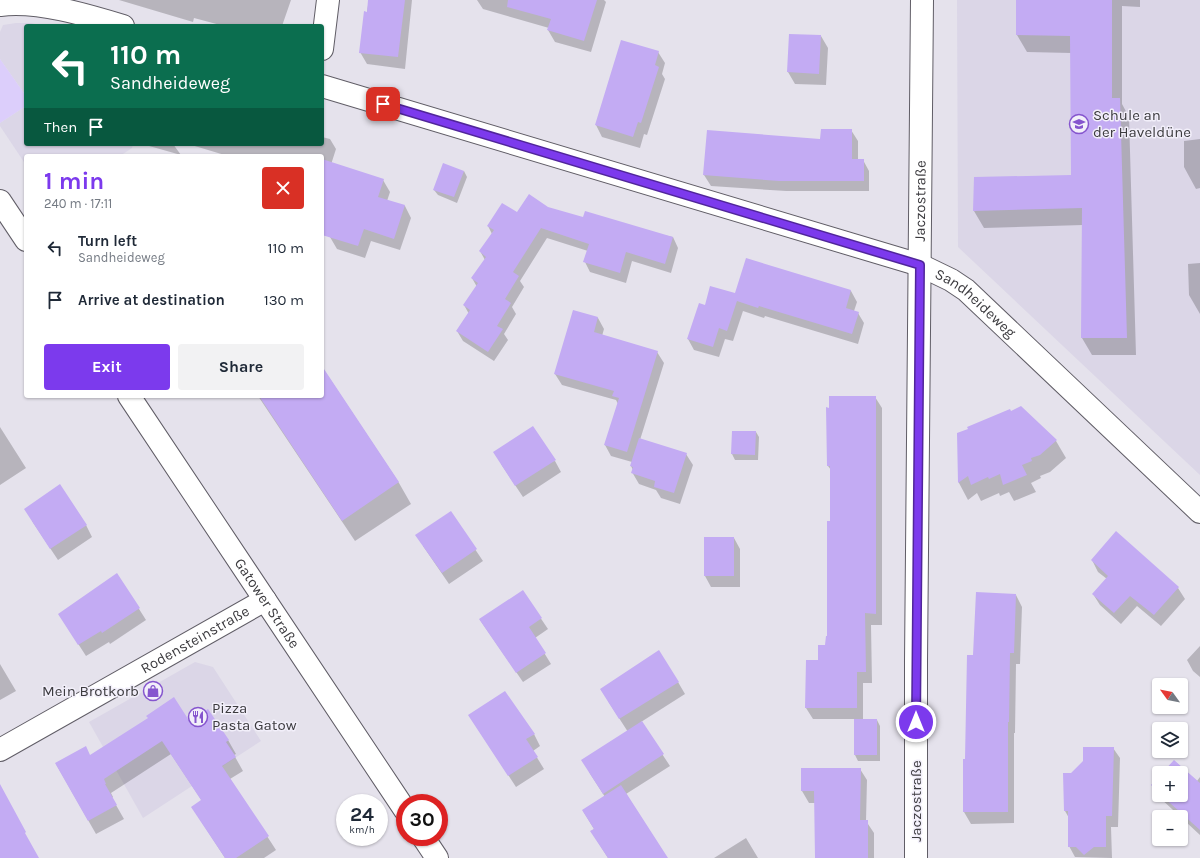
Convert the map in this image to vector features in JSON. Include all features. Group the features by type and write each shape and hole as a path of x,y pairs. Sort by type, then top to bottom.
{"street":[{"path":"324,33 328,0"},
{"name":"Jaczostraße","path":"916,858 916,662 922,0"},
{"path":"0,5 24,2 46,3 116,24"},
{"name":"Sandheideweg","path":"324,87 920,265 951,280 966,290 1200,512"},
{"path":"0,201 24,237"},
{"name":"Gatower Straße","path":"130,398 396,797"},
{"name":"Rodensteinstraße","path":"0,750 264,600"},
{"path":"429,846 437,858"}],"shaded area":[{"name":"Schule an der Haveldüne","path":"957,0 1200,0 1200,475 958,247"},
{"path":"16,23 35,24 24,24 24,93 0,59 0,32 3,25"},
{"path":"0,59 24,93 24,107 0,123"},
{"path":"24,107 24,146 132,146 132,148 123,154 24,154 24,162 0,126 0,123"},
{"path":"195,662 213,667 261,741 143,818 89,722"}],"building":[{"path":"368,0 405,0 398,57 359,53 364,11 367,12"},
{"path":"508,0 597,0 584,41 547,30 551,19 507,7"},
{"path":"1016,0 1112,0 1112,98 1120,98 1127,338 1081,338 1082,208 973,211 974,177 1071,175 1070,36 1016,35"},
{"path":"789,34 821,35 819,74 787,72"},
{"path":"621,40 659,51 655,65 659,67 641,123 638,122 633,137 595,125"},
{"path":"821,129 852,129 852,159 864,159 864,181 779,181 703,175 707,130 820,139"},
{"path":"324,160 384,179 378,197 405,205 394,239 364,229 358,246 324,236"},
{"path":"443,163 464,171 454,197 433,190"},
{"path":"529,194 548,207 583,217 585,211 673,237 665,264 626,252 620,273 583,262 589,244 541,228 513,272 519,276 505,299 511,303 497,326 503,329 488,352 456,331 470,310 463,305 478,283 471,278 486,257 479,251 494,230 487,226 502,203 517,212"},
{"path":"746,258 851,290 846,308 859,312 852,334 759,306 758,308 737,301 727,331 719,328 713,347 687,339 699,303 705,305 710,286 735,293"},
{"path":"573,310 598,317 594,332 658,351 627,452 604,445 619,398 612,396 614,391 554,374"},
{"path":"324,369 399,482 342,521 260,398 324,398"},
{"path":"829,396 876,396 876,614 865,613 866,672 857,672 857,708 805,708 806,660 818,660 818,645 825,645 827,636 827,521 830,521 830,466 827,466 826,407 829,408"},
{"path":"1021,406 1057,440 1040,455 1031,458 1032,461 1022,465 1027,475 1003,485 1000,474 989,479 988,477 971,485 968,476 958,483 957,433 968,429 967,427"},
{"path":"533,426 556,460 515,486 493,452"},
{"path":"732,431 756,431 755,455 731,454"},
{"path":"639,438 687,453 674,493 654,487 655,481 631,473 633,467 630,466"},
{"path":"60,484 87,525 50,549 24,509"},
{"path":"451,511 477,549 442,573 415,535"},
{"path":"1116,531 1179,587 1154,615 1130,596 1114,613 1092,594 1108,576 1091,560"},
{"path":"704,537 734,537 734,576 704,576"},
{"path":"117,573 140,608 102,633 101,631 78,645 58,614"},
{"path":"523,590 542,618 529,627 546,653 516,673 479,619"},
{"path":"976,592 1016,594 1014,653 1010,653 1008,812 963,812 963,759 965,759 967,655 973,655"},
{"path":"659,650 679,682 619,719 600,689"},
{"path":"505,691 535,734 526,739 538,757 508,776 468,715"},
{"path":"174,697 190,722 208,709 229,740 226,742 236,757 222,766 269,836 236,858 225,858 191,807 201,800 162,741 104,779 105,784 117,805 88,821 55,763 86,746 90,755 148,718 146,716"},
{"path":"854,719 877,719 877,755 854,755"},
{"path":"642,721 664,754 603,794 581,760"},
{"path":"1083,747 1114,747 1112,816 1106,816 1106,847 1094,847 1084,855 1076,847 1068,847 1068,811 1064,811 1063,773 1071,773 1083,761"},
{"path":"1174,760 1181,766 1168,766"},
{"path":"801,768 861,768 860,820 868,820 868,858 815,858 814,791 801,791"},
{"path":"1188,772 1200,783 1200,830 1188,819 1188,810 1178,810 1169,802 1188,802"},
{"path":"0,784 26,832 25,833 39,858 0,858"},
{"path":"621,785 668,858 608,858 590,831 594,829 582,810"}],"place":[{"name":"Schule an der Haveldüne","path":"1079,124"},
{"name":"Mein Brotkorb","path":"153,691"},
{"name":"Pizza Pasta Gatow","path":"198,717"}],"route":[{"path":"383,104 920,265 916,722"}]}
